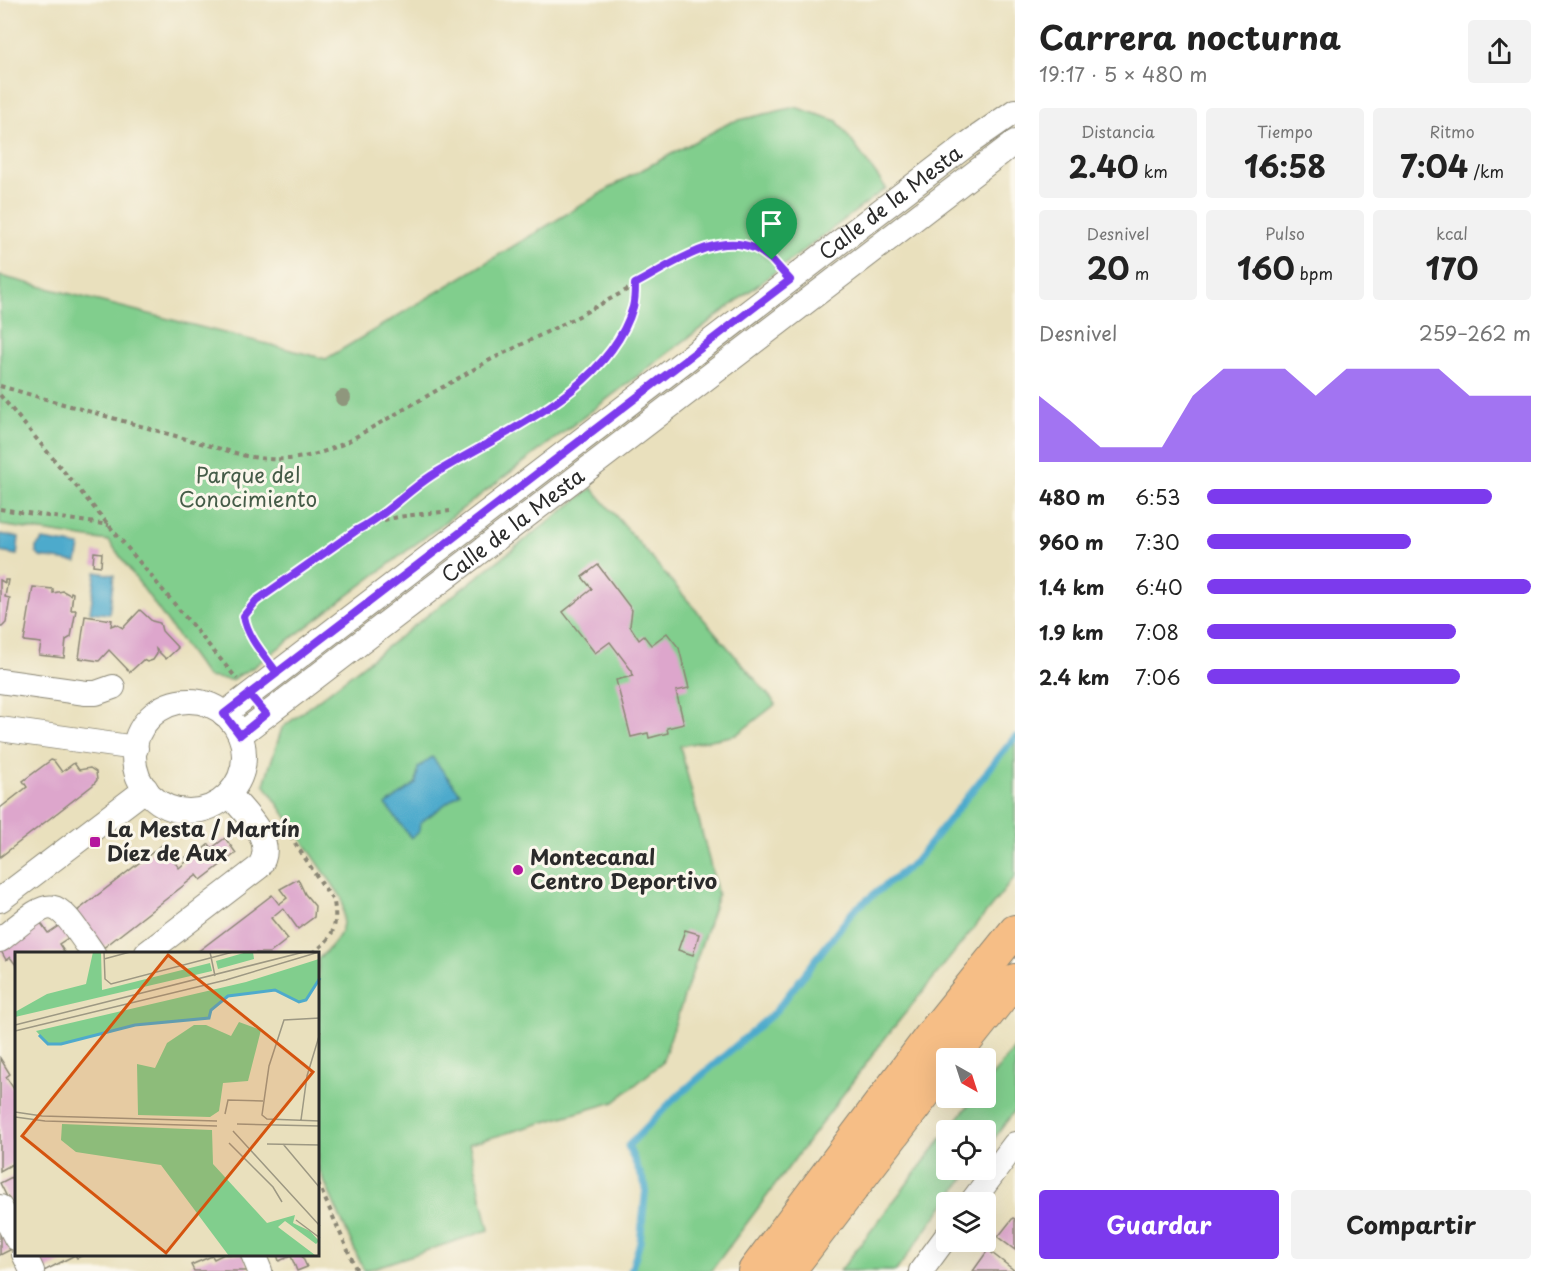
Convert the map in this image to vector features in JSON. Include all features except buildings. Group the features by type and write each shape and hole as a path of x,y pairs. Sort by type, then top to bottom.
{"main road":[{"path":"754,1271 932,1034 1015,932"},
{"path":"961,1048 1015,980"},
{"path":"789,1271 936,1079"}],"street":[{"name":"Calle de la Mesta","path":"224,714 969,143 1015,111"},
{"name":"Calle de la Mesta","path":"240,735 1015,142"},
{"path":"0,681 86,693 96,693 112,687"},
{"path":"189,701 204,703 224,714 240,735 243,746 243,763 238,780 229,794 211,806 186,811 159,802 146,789 136,770 136,748 141,730 147,720 165,706 189,701"},
{"path":"0,729 136,748"},
{"path":"0,900 146,789"},
{"path":"148,952 264,861 267,852 263,837 229,794"},
{"path":"0,939 33,913 44,907 53,907 61,909 68,917 92,952"},
{"path":"979,1192 1015,1143"},
{"path":"0,1207 15,1236"},
{"path":"921,1271 936,1251"},
{"path":"25,1256 32,1271"},
{"path":"254,1256 260,1271"}],"path":[{"path":"0,386 246,456 268,460 292,460 320,454 345,443 490,360 577,317 704,248 722,243 737,243 757,249 772,260 790,280"},
{"path":"277,673 250,634 244,616 249,608 357,530 375,521 431,476 533,419 575,387 615,345 634,306 635,284"},
{"path":"0,395 249,694"},
{"path":"0,509 111,526"},
{"path":"375,521 451,511"},
{"path":"282,825 334,902 336,915 334,927 328,941 314,952"},
{"path":"320,1188 357,1271"}],"green space":[{"name":"Parque del Conocimiento","path":"795,107 837,121 886,188 252,668 231,680 207,677 109,541 0,525 0,276 326,359 623,180 731,122"},
{"name":"Montecanal Centro Deportivo","path":"592,488 776,704 736,735 680,746 718,895 662,1063 614,1102 469,1144 489,1230 364,1271 320,1172 320,957 337,939 343,926 342,898 264,784 282,728"},
{"path":"1015,737 1015,877 886,1037 711,1271 631,1271 640,1242 646,1187 628,1146 672,1101 775,1012 854,910 915,862"},
{"path":"1015,1047 1015,1110 996,1136 996,1120 957,1120 966,1108 996,1108 996,1071"},
{"path":"936,1146 936,1180 963,1180 954,1192 936,1192 936,1216 896,1271 840,1271"}],"water":[{"path":"0,534 19,537 17,555 0,552"},
{"path":"43,540 80,546 77,562 40,557 36,552 36,547"},
{"path":"96,572 114,575 109,614 90,612"},
{"path":"432,757 460,793 420,823 419,832 411,838 386,805 416,783 418,768"}],"waterway":[{"path":"631,1271 640,1242 646,1187 628,1146 672,1101 775,1012 854,910 915,862 1015,737"}],"place":[{"name":"La Mesta / Martín Díez de Aux","path":"95,842"},
{"name":"Montecanal Centro Deportivo","path":"518,870"}],"route":[{"path":"772,260 757,249 737,243 722,243 704,248 635,284 634,306 615,345 575,387 533,419 431,476 375,521 357,530 256,601 244,616 245,623 277,673 224,714 240,735 266,714 249,694 277,673 495,507 790,280 772,260"}]}
